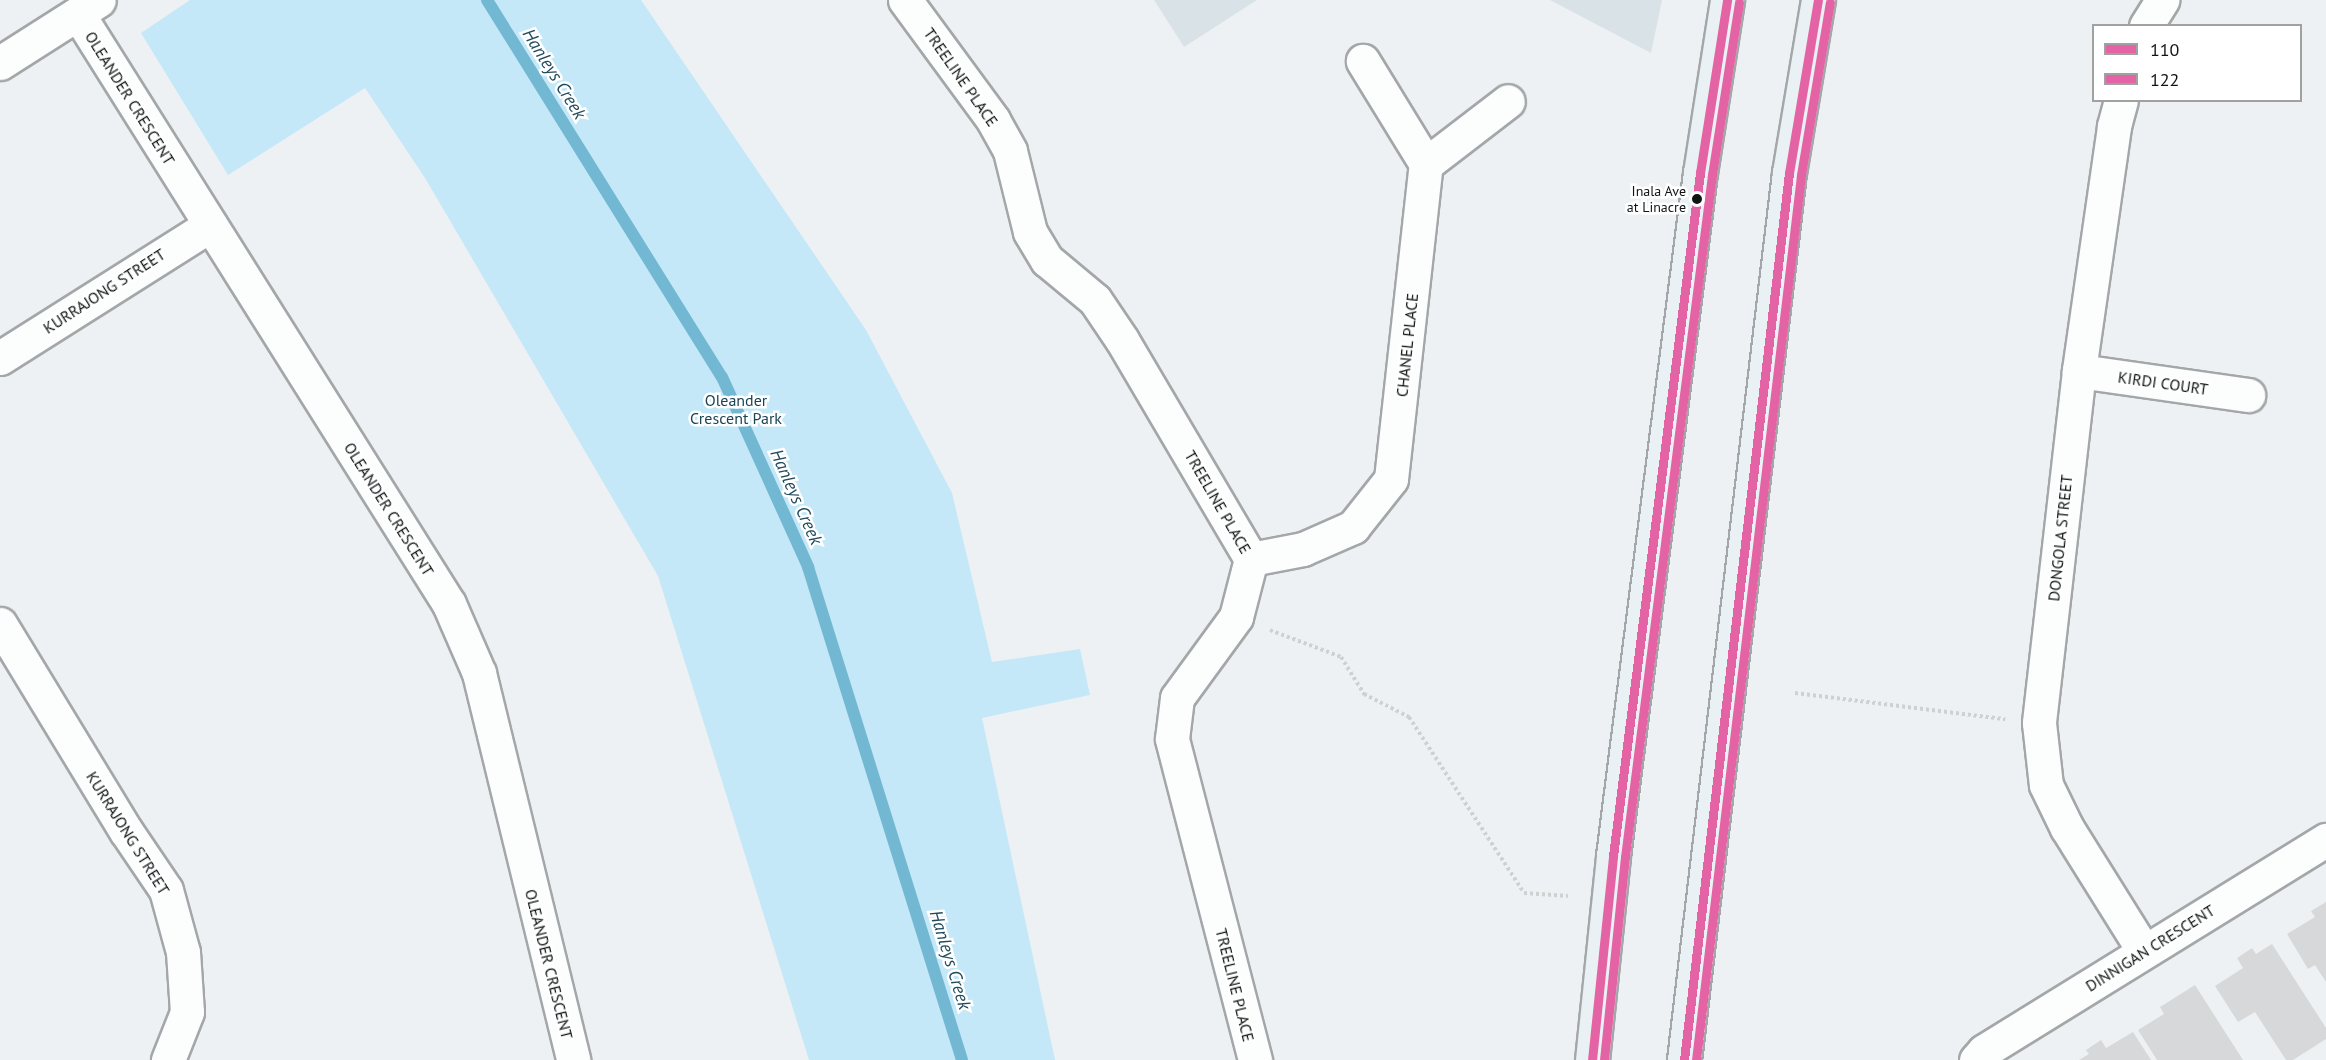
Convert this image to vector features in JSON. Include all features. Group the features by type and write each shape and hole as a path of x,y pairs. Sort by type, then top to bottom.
{"main road":[{"path":"1592,1060 1632,703 1700,173 1727,0"},
{"path":"1684,1060 1789,173 1818,0"}],"street":[{"name":"TREELINE PLACE","path":"905,0 993,120 1010,151 1030,232 1047,260 1095,300 1122,340 1251,559 1236,617 1177,698 1172,739 1255,1060"},
{"path":"2147,24 2162,0"},
{"path":"0,63 89,7"},
{"name":"OLEANDER CRESCENT","path":"89,7 210,225 449,604 478,673 573,1060"},
{"path":"1363,61 1426,164 1508,101"},
{"name":"DONGOLA STREET","path":"2120,102 2114,127 2079,371 2039,723 2046,785 2067,828 2144,951"},
{"name":"CHANEL PLACE","path":"1251,559 1303,549 1353,527 1391,479 1426,164"},
{"name":"KURRAJONG STREET","path":"0,358 210,225"},
{"name":"KIRDI COURT","path":"2079,371 2248,395"},
{"name":"KURRAJONG STREET","path":"0,624 126,831 166,890 183,952 187,1012 168,1060"},
{"name":"DINNIGAN CRESCENT","path":"1976,1060 1983,1052 2326,840"}],"path":[{"path":"1236,617 1341,657 1364,694 1409,717 1524,893 1568,896"},
{"path":"1795,693 2039,723"}],"shaded area":[{"path":"1154,0 1257,0 1184,47"},
{"path":"1550,0 1662,0 1651,53"}],"green space":[{"name":"Oleander Crescent Park","path":"190,0 641,0 866,330 952,493 992,662 1080,649 1090,695 982,718 1055,1060 809,1060 658,576 425,178 365,88 228,175 141,33"}],"building":[{"path":"2326,902 2326,982 2315,965 2308,969 2287,934 2315,917 2311,911"},
{"path":"2272,944 2326,1028 2326,1039 2293,1060 2286,1060 2255,1012 2238,1022 2215,986 2243,968 2237,958 2252,948 2256,954"},
{"path":"2195,985 2243,1060 2157,1060 2138,1030 2164,1014 2160,1007"},
{"path":"2133,1032 2151,1060 2079,1060 2089,1054 2086,1050 2101,1040 2106,1048"}],"waterway":[{"name":"Hanleys Creek","path":"487,0 722,377 808,567 962,1060"}],"transit line":[{"name":"110","path":"1592,1060 1613,856 1700,173 1727,0"},
{"name":"110","path":"1684,1060 1789,173 1818,0"},
{"name":"122","path":"1604,1060 1625,857 1712,175 1739,2"},
{"name":"122","path":"1696,1060 1801,175 1830,2"}],"place":[{"name":"Inala Ave at Linacre","path":"1697,199"}]}
